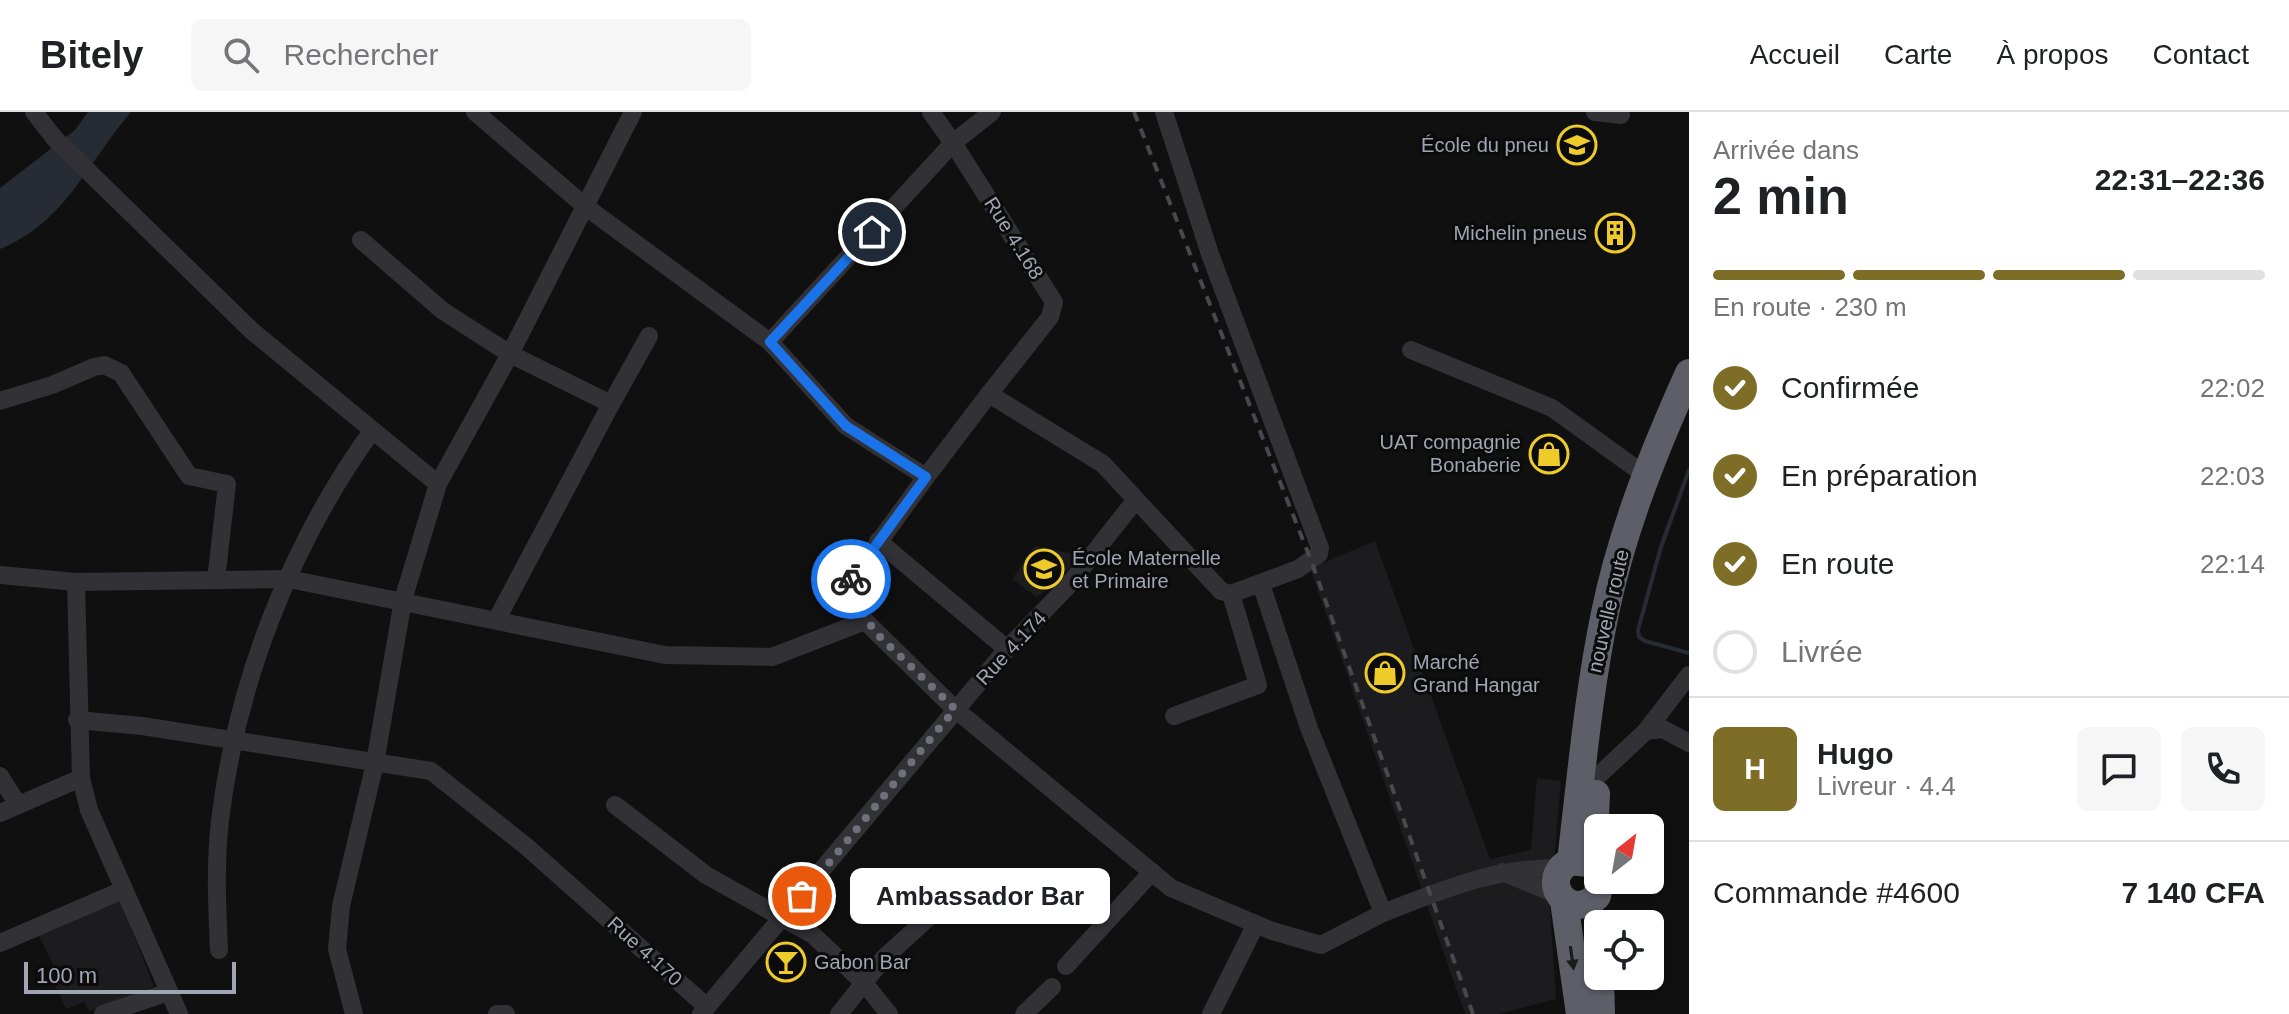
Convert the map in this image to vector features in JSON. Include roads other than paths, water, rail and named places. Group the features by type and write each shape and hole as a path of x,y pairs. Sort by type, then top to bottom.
{"highway":[{"name":"nouvelle route","path":"1580,1014 1582,885 1592,680 1605,611 1645,475 1689,373"},
{"name":"nouvelle route","path":"1582,885 1623,606 1650,512 1689,408"},
{"path":"1600,990 1601,1014"}],"street":[{"path":"34,112 55,139 252,331 438,484"},
{"path":"475,112 586,207 770,342 846,426 926,477"},
{"path":"354,1014 337,949 341,906 375,763 403,600 438,484 510,354 633,112"},
{"path":"931,112 953,143"},
{"path":"770,342 953,143 992,112"},
{"path":"1164,112 1210,254 1320,548 1319,554 1298,569 1261,584 1231,594 1221,591 1093,457 989,394 849,583 849,591 865,621 955,709 1152,872 1178,892 1256,924 1321,945 1383,913 1499,871 1582,885"},
{"path":"1595,112 1621,115"},
{"name":"Rue 4.168","path":"953,143 1054,302 1050,317 989,394"},
{"path":"361,240 443,311 510,354 611,404"},
{"path":"497,619 649,336"},
{"path":"1411,350 1565,415 1645,475"},
{"path":"0,401 52,385 94,367 104,365 121,373 189,476 227,484 216,580"},
{"path":"219,950 220,822 233,742 277,602 327,500 372,431"},
{"name":"Rue 4.174","path":"704,1010 955,709 1067,587 1134,502"},
{"path":"878,541 1007,649"},
{"path":"0,575 76,582 289,579 665,655 772,657 865,621"},
{"path":"76,582 77,720 81,778 89,810 179,1014"},
{"path":"1261,584 1309,728 1383,913"},
{"path":"1174,716 1259,683 1231,594"},
{"path":"1597,777 1646,731 1689,675"},
{"name":"Rue 4.170","path":"77,720 142,726 431,771 582,895 704,1010"},
{"path":"1646,731 1663,729 1689,743"},
{"path":"0,776 17,803"},
{"path":"0,813 17,803 81,778"},
{"path":"615,805 706,875 813,935 865,984 889,1014"},
{"path":"1499,871 1582,885"},
{"path":"1066,966 1152,872"},
{"path":"839,1014 896,946 967,882"},
{"path":"0,943 123,890"},
{"path":"1211,1014 1256,924"},
{"path":"1024,1014 1052,987"},
{"path":"103,1014 169,992"},
{"path":"497,1014 506,1014"}],"waterway":[{"path":"1689,470 1661,547 1638,630 1639,637 1645,641 1689,653"}],"railway":[{"path":"1134,112 1312,563 1473,1014"}],"place":[{"name":"École du pneu","path":"1577,145"},
{"name":"Michelin pneus","path":"1615,233"},
{"name":"UAT compagnie Bonaberie","path":"1549,454"},
{"name":"École Maternelle et Primaire","path":"1044,569"},
{"name":"Marché Grand Hangar","path":"1385,673"},
{"name":"Ambassador Bar","path":"802,896"},
{"name":"Gabon Bar","path":"786,962"}]}
